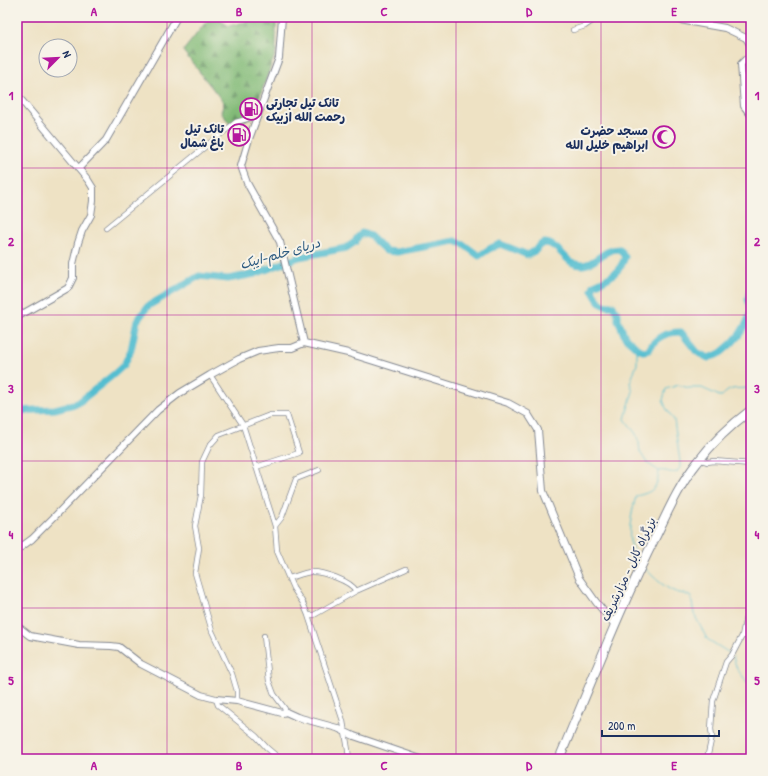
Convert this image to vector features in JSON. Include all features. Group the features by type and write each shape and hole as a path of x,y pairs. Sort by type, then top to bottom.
{"highway":[{"name":"بزرگراه کابل - مزارشریف","path":"559,759 644,559 681,485 699,459 734,423 751,410"}],"main road":[{"path":"79,168 106,140 177,17"},
{"path":"282,17 279,58 241,166 247,183 280,242 304,343"},
{"path":"677,17 680,20 725,28 746,38 751,46"},
{"path":"751,57 741,64 744,106 751,115"},
{"path":"17,95 79,168 93,188 91,215 82,231 78,243 73,264 73,278 68,288 17,317"},
{"path":"17,550 32,539 158,410 180,393 239,359 258,351 292,348 304,343 348,353 508,403 528,414 538,430 543,491 579,578 615,625"},
{"path":"17,626 30,636 79,645 119,647 141,664 201,695 216,699 237,701 282,713 286,712 297,718 337,728 421,759"}],"street":[{"path":"573,30 585,26 598,17"},
{"path":"106,228 236,122 258,116"},
{"path":"210,375 243,425 275,526 277,551 293,588 308,615 343,721 347,737 349,759"},
{"path":"237,701 237,691 232,674 212,631 195,573 199,548 195,526 201,495 202,462 210,444 219,435 270,415 287,415 299,453 256,466"},
{"path":"699,459 707,462 714,461 751,464"},
{"path":"275,526 282,517 296,479 319,470"},
{"path":"308,615 314,615 356,591 406,569"},
{"path":"289,578 311,572 328,575 343,581 356,591"},
{"path":"707,759 712,736 713,701 726,662 732,655 742,636 751,592"},
{"path":"742,636 751,635"},
{"path":"264,636 269,681 274,694 286,712"},
{"path":"216,699 218,705 256,736 280,759"}],"green space":[{"path":"210,17 214,17 229,26 265,17 276,17 276,52 252,118 230,124 221,112 224,103 183,51"}],"waterway":[{"name":"دریای خلم-ایبک","path":"17,411 55,409 78,403 124,365 131,350 137,321 148,306 199,276 228,279 255,274 299,257 346,248 355,242 362,233 370,236 386,251 397,252 455,241 463,244 479,256 500,244 528,255 544,243 553,246 572,263 582,265 592,262 609,251 620,249 625,257 623,263 613,275 594,285 592,290 602,304 613,306 618,314 618,320 625,337 637,348 643,351 649,350 652,345 662,336 681,332 697,352 708,358 716,355 728,347 743,328 751,312"},
{"name":"دریای خلم-ایبک","path":"751,286 748,299 751,310"},
{"path":"637,348 637,364 630,383 633,391 625,419 636,434 640,452 647,463 659,471 657,482 653,489 636,496 630,524 630,541 639,561"},
{"path":"659,471 677,472 680,467 674,420 666,408 663,400 666,389 679,385 689,388 702,388 722,396 729,390 751,387"},
{"path":"645,568 668,588 691,597 694,614 707,639 731,654"},
{"path":"733,657 737,669 751,687"}],"place":[{"name":"تانک تیل تجارتی رحمت الله ازبیک","path":"251,109"},
{"name":"تانک تیل باغ شمال","path":"239,135"},
{"name":"مسجد حضرت ابراهیم خلیل الله","path":"664,137"}]}
